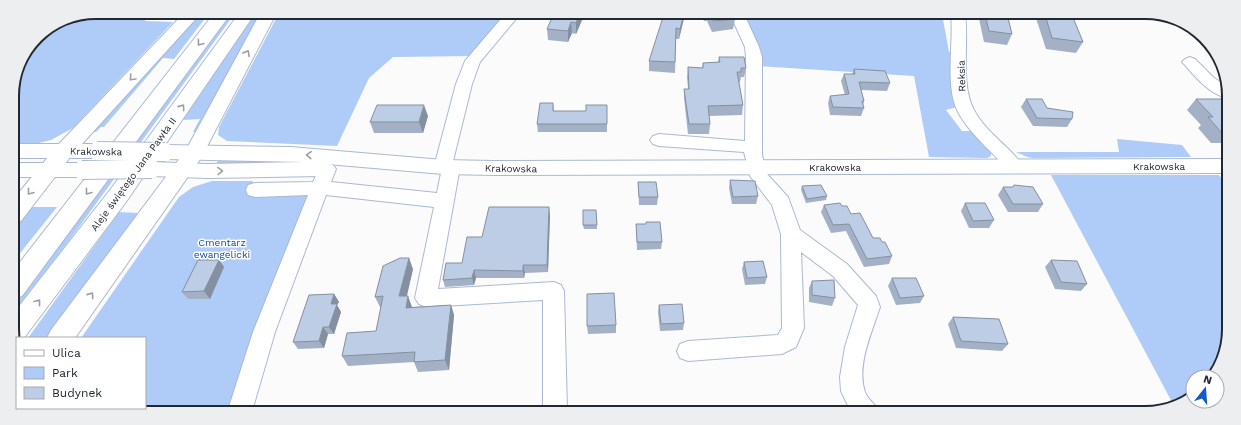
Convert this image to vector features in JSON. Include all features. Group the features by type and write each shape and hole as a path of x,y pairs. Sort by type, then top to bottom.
{"main road":[{"path":"19,207 64,151 187,19"},
{"path":"19,281 219,19"},
{"name":"Aleje świętego Jana Pawła II","path":"19,325 118,196 243,19"},
{"path":"61,337 187,162 265,19"},
{"name":"Krakowska","path":"19,151 165,152 187,162 324,178 447,167"},
{"name":"Krakowska","path":"19,170 152,169 187,162 291,154 447,167 1222,166"}],"street":[{"path":"509,19 473,61 464,84 447,167 444,201 426,298 554,291 555,406"},
{"path":"688,351 782,344 788,340 792,328 791,234 781,202 759,176 756,167 753,147 754,57 752,47 739,19"},
{"name":"Reksia","path":"959,19 961,37 960,87 965,109 984,133 1016,167"},
{"path":"1190,62 1208,81 1221,89"},
{"path":"659,140 753,147"},
{"path":"255,190 324,178 444,201"},
{"path":"241,406 264,332 324,178"},
{"path":"791,234 840,270 868,302 869,307 857,344 850,375 851,387 855,401 860,406"}],"green space":[{"path":"146,19 145,21 173,22 73,128 51,140 39,143 19,144 19,91 20,81 29,58 45,38 58,29 81,20"},
{"path":"194,19 205,19 174,59 163,58 104,127 101,127 96,132 91,132"},
{"path":"226,19 231,19 71,238 19,305 19,293"},
{"path":"251,19 259,19 198,132 193,132 200,119 183,120"},
{"path":"276,19 504,19 473,56 393,57 369,78 337,146 227,141 218,135 219,127"},
{"path":"742,19 943,19 949,52 955,54 957,107 946,110 962,131 975,131 991,151 991,156 987,158 929,157 914,76 758,66 751,37"},
{"path":"1117,139 1182,145 1191,157 1033,158 1016,152 1119,152"},
{"path":"219,159 315,163 215,166"},
{"path":"1051,175 1219,175 1222,179 1222,329 1219,349 1211,369 1185,369 1185,395 1171,401"},
{"name":"Cmentarz ewangelicki","path":"212,181 253,181 247,196 314,195 254,343 236,406 146,406 146,337 82,337 179,197 193,187"},
{"path":"28,207 57,207 19,254 19,219"},
{"path":"119,212 138,213 48,337 29,337"}],"building":[{"path":"551,19 578,19 576,23 571,22 568,31 547,29"},
{"path":"662,19 683,19 680,29 676,28 675,62 649,61"},
{"path":"712,19 735,19 713,21"},
{"path":"986,19 1008,19 1012,34 989,31"},
{"path":"1046,19 1074,19 1083,42 1052,38"},
{"path":"719,57 744,57 746,68 741,68 741,72 737,72 743,105 708,106 710,124 689,124 684,89 689,89 688,67 703,68 703,63 720,62"},
{"path":"854,69 885,71 890,83 859,82 864,101 862,101 864,108 833,107 830,96 849,94 844,74 855,74"},
{"path":"1026,99 1042,99 1047,108 1073,112 1072,119 1037,118"},
{"path":"1196,99 1222,99 1222,132 1208,117 1213,117"},
{"path":"540,103 553,103 553,111 586,111 586,105 607,105 607,124 537,124"},
{"path":"377,105 424,105 419,122 370,122"},
{"path":"730,180 755,181 758,196 733,197"},
{"path":"638,182 656,182 658,197 639,197"},
{"path":"821,185 827,196 807,199 802,186"},
{"path":"1014,185 1033,187 1043,204 1013,204 1003,187 1013,187"},
{"path":"840,203 842,206 847,206 851,214 860,213 873,238 880,238 882,242 885,242 892,256 867,259 849,224 833,225 824,205"},
{"path":"965,203 985,203 994,220 973,221"},
{"path":"489,207 549,207 547,265 523,265 523,271 474,270 472,278 443,280 446,263 462,263 467,237 482,237"},
{"path":"583,210 596,210 597,225 583,225"},
{"path":"646,222 660,222 662,242 637,242 636,224 646,224"},
{"path":"400,258 409,258 399,296 408,296 406,308 451,305 445,360 414,362 415,352 342,356 347,333 376,331 383,296 375,297 383,266"},
{"path":"198,260 219,260 204,291 182,292"},
{"path":"1051,260 1077,261 1087,284 1061,282"},
{"path":"763,261 767,277 747,278 744,262"},
{"path":"892,278 916,278 924,296 900,298"},
{"path":"834,280 835,298 812,295 812,281"},
{"path":"614,293 616,325 587,326 587,294"},
{"path":"334,294 331,304 337,304 329,327 323,327 319,341 293,342 309,295"},
{"path":"682,304 684,323 661,324 659,305"},
{"path":"953,317 999,319 1008,344 961,341"}]}
